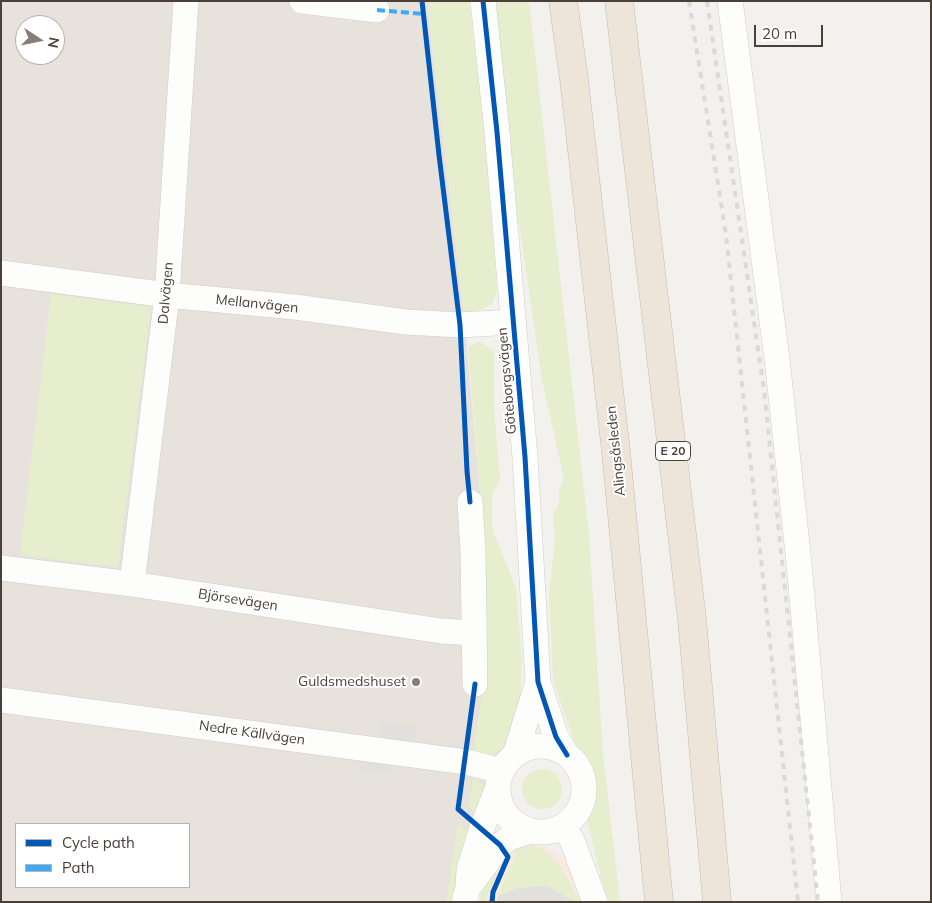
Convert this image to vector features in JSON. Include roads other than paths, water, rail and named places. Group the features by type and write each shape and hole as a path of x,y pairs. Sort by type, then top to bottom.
{"highway":[{"name":"Alingsåsleden","path":"563,1 574,79 615,442 659,902"},
{"name":"E 20","path":"619,1 692,619 717,902"}],"street":[{"name":"Dalvägen","path":"132,584 167,295 186,1"},
{"path":"302,1 376,10"},
{"name":"Göteborgsvägen","path":"483,1 498,132 526,475 538,682 556,737 567,755"},
{"path":"730,1 774,340 798,553 829,902"},
{"name":"Mellanvägen","path":"1,273 167,295 295,307 423,323 460,325 513,322"},
{"path":"470,502 474,551 475,684"},
{"name":"Björsevägen","path":"1,568 132,584 441,631 474,633"},
{"name":"Göteborgsvägen","path":"466,895 473,855 538,682"},
{"name":"Nedre Källvägen","path":"1,700 466,762 505,771"},
{"path":"541,746 555,748 567,755 580,771 584,792 578,812 574,818 563,827 547,832 531,832 515,824 504,812 500,804 505,771 527,748 541,746"},
{"path":"563,827 572,840 595,902"},
{"name":"Göteborgsvägen","path":"466,895 500,845 511,838 531,832"}],"railway":[{"path":"689,1 726,235 798,902"},
{"path":"707,1 764,390 818,902"}],"place":[{"name":"Guldsmedshuset","path":"416,682"}]}
